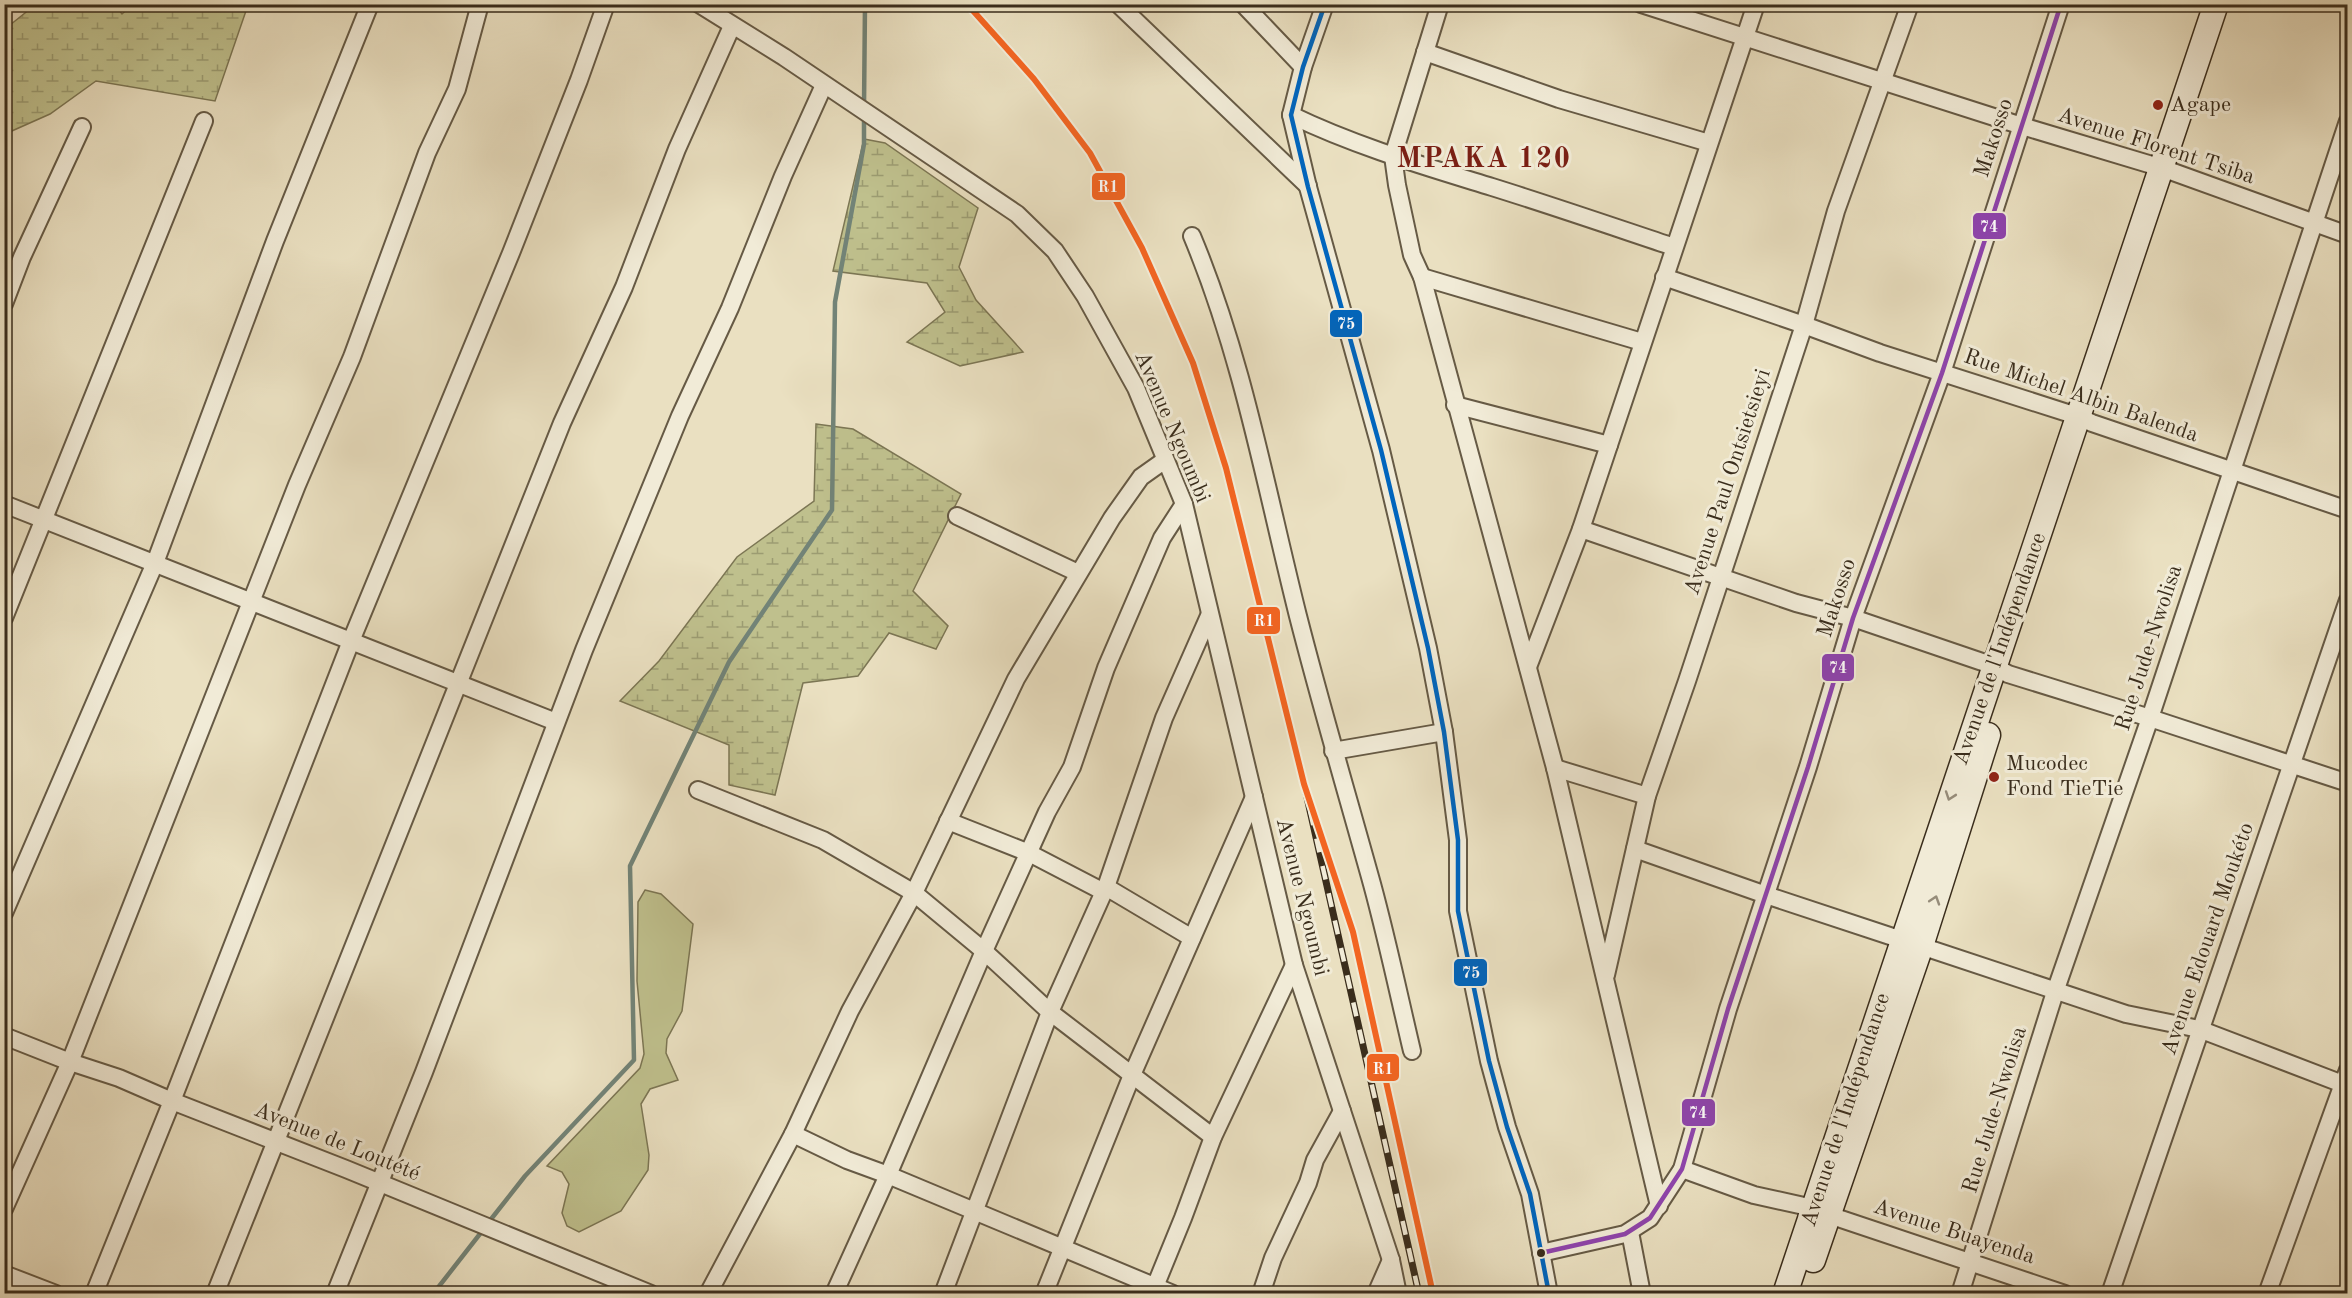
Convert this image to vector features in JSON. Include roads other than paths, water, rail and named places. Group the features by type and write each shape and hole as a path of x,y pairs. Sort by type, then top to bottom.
{"street":[{"path":"4,913 155,563 271,251 370,4"},
{"path":"4,1209 70,1062 297,485 352,357 427,153 457,89 480,4"},
{"path":"94,1293 172,1101 351,641 511,253 579,80 606,4"},
{"name":"Avenue Ngoumbi","path":"699,4 784,57 1017,214 1055,251 1085,296 1136,388 1184,504 1294,965 1391,1260 1398,1293"},
{"path":"1118,4 1308,187"},
{"path":"1243,4 1303,67"},
{"path":"1325,4 1303,67 1291,115 1308,187 1381,450 1428,648 1444,732 1458,840 1458,911 1489,1061 1507,1128 1530,1194 1549,1293"},
{"path":"1440,4 1393,156 1397,185 1412,255 1422,277 1555,768 1659,1206"},
{"name":"Avenue Florent Tsiba","path":"1641,4 2169,171 2348,235"},
{"path":"1528,667 1581,529 1755,4"},
{"name":"Avenue Paul Ontsietsieyi","path":"1605,979 1647,796 1804,324 1836,211 1910,4"},
{"name":"Makosso","path":"1630,1232 1650,1218 1682,1169 1728,1009 1808,767 1853,618 1942,373 2061,4"},
{"name":"Avenue de l'Indépendance","path":"2169,171 2216,4"},
{"name":"Avenue de l'Indépendance","path":"1802,1293 1821,1212 2001,670 2169,171 2231,4"},
{"path":"214,1293 456,682 562,423 624,287 677,149 732,26"},
{"path":"1425,52 1559,99 1709,143"},
{"path":"335,1293 424,1072 555,722 680,416 730,308 783,176 824,84"},
{"path":"1291,115 1324,131 1393,156 1674,247"},
{"path":"4,618 204,121"},
{"name":"Rue Jude-Nwolisa","path":"1960,1293 2055,992 2150,718 2348,121"},
{"path":"4,304 22,257 82,127"},
{"path":"1192,236 1243,385 1333,752 1372,885 1412,1052"},
{"path":"1422,277 1642,342"},
{"name":"Rue Michel Albin Balenda","path":"1664,277 1804,324 1880,353 2085,419 2231,472 2348,510"},
{"path":"1455,405 1609,445"},
{"path":"708,1293 792,1134 850,1011 914,893 1016,679 1112,518 1142,477 1165,460"},
{"path":"4,504 555,722"},
{"path":"834,1293 888,1175 984,951 1047,812 1072,766 1106,668 1162,538 1184,504"},
{"path":"957,516 1078,573"},
{"path":"1581,529 1796,603 1853,618 2001,670 2348,783"},
{"name":"Avenue Edouard Moukéto","path":"2110,1293 2348,600"},
{"path":"943,1293 1050,1012 1105,890 1164,718 1209,616"},
{"path":"1333,752 1444,732"},
{"path":"1555,768 1647,796"},
{"path":"698,790 823,840 914,893 984,951 1050,1012 1213,1137"},
{"path":"1044,1293 1132,1075 1254,797"},
{"path":"948,821 1029,853 1105,890 1192,938"},
{"path":"1635,849 2055,992 2126,1014 2199,1029 2346,1080 2267,1293"},
{"path":"1154,1290 1213,1137 1294,965"},
{"name":"Avenue de Loutété","path":"4,1036 70,1062 119,1077 172,1101 651,1293"},
{"path":"1261,1293 1308,1183 1315,1160 1342,1111"},
{"path":"792,1134 847,1160 1063,1247 1154,1290 1173,1293"},
{"name":"Avenue Buayenda","path":"1682,1169 1754,1195 1821,1212 2065,1293"},
{"name":"Avenue de l'Indépendance","path":"1785,1293 1821,1212"},
{"path":"1541,1253 1630,1232 1642,1293"},
{"path":"1376,1293 1391,1260"},
{"path":"4,1274 56,1293"}],"waterway":[{"path":"864,107 865,4"},
{"path":"488,1223 525,1176 634,1060 630,866 729,662 832,510 835,302 864,144 864,115"},
{"path":"433,1294 483,1230"}],"railway":[{"path":"1304,784 1419,1294"}],"place":[{"name":"Agape","path":"2158,105"},
{"name":"Mucodec Fond TieTie","path":"1994,777"}],"district":[{"name":"MPAKA 120","path":"1484,160"}]}
